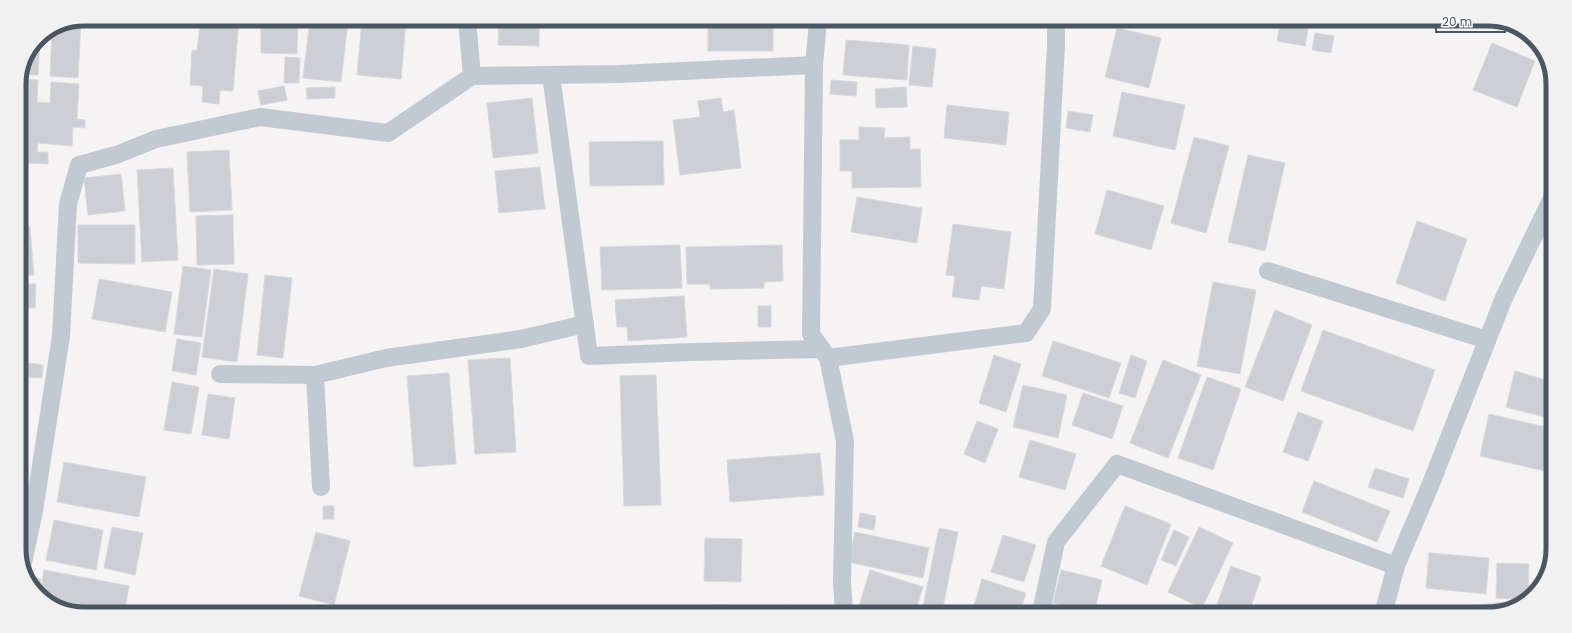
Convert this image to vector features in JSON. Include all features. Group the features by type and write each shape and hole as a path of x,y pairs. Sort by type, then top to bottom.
{"street":[{"path":"468,26 472,76"},
{"path":"818,26 814,65 812,334 824,353 845,441 842,582 844,607"},
{"path":"551,75 589,356 692,352 824,353 1026,333 1042,309 1056,26"},
{"path":"26,549 34,511 61,336 68,204 79,165 116,156 156,138 260,117 388,133 472,76 627,74 814,65"},
{"path":"1385,607 1396,566 1430,486 1503,300 1546,210"},
{"path":"1268,271 1487,340"},
{"path":"220,374 315,375 386,358 521,339 585,324"},
{"path":"315,375 321,487"},
{"path":"1042,607 1056,542 1117,464 1225,502 1396,566"}],"building":[{"path":"81,26 78,78 50,76 52,36 62,30"},
{"path":"200,26 238,26 233,91 220,90 219,104 202,102 203,86 190,85 192,50 197,51"},
{"path":"261,26 298,26 297,54 261,53"},
{"path":"309,26 347,26 341,82 303,78"},
{"path":"361,26 405,26 401,79 357,75"},
{"path":"499,26 539,26 539,46 498,45"},
{"path":"708,26 773,26 773,51 708,51"},
{"path":"1280,26 1308,26 1305,46 1277,41"},
{"path":"1117,28 1161,38 1149,88 1105,77"},
{"path":"1315,33 1334,36 1331,53 1312,50"},
{"path":"846,40 909,45 907,80 843,75"},
{"path":"1492,43 1535,61 1517,107 1473,90"},
{"path":"913,46 936,49 932,87 909,85"},
{"path":"39,48 38,75 27,74 30,62"},
{"path":"285,57 300,58 299,83 284,83"},
{"path":"26,79 38,80 37,102 50,103 51,82 79,84 77,119 85,120 85,128 73,127 72,146 38,143 37,152 48,152 48,164 26,163"},
{"path":"831,80 857,82 856,96 830,94"},
{"path":"284,86 287,100 261,105 258,91"},
{"path":"335,87 335,98 307,99 306,88"},
{"path":"906,87 907,107 876,108 875,89"},
{"path":"1122,92 1185,105 1175,150 1113,136"},
{"path":"532,98 538,153 493,158 487,103"},
{"path":"721,98 723,112 734,110 741,168 680,175 673,120 700,117 698,101"},
{"path":"947,105 1009,112 1006,145 944,138"},
{"path":"1068,111 1093,115 1090,132 1066,128"},
{"path":"859,127 885,128 884,138 910,137 910,149 920,149 921,187 852,188 852,171 840,171 840,140 859,140"},
{"path":"1194,137 1229,146 1206,233 1171,223"},
{"path":"663,141 664,185 590,186 589,142"},
{"path":"229,150 232,210 190,212 187,152"},
{"path":"1248,155 1285,163 1265,251 1228,242"},
{"path":"540,167 545,209 499,213 495,171"},
{"path":"173,168 178,260 142,262 137,170"},
{"path":"121,174 125,211 88,215 84,178"},
{"path":"1107,190 1164,206 1151,250 1095,234"},
{"path":"857,197 922,208 917,243 851,232"},
{"path":"233,215 234,264 197,265 196,216"},
{"path":"1417,221 1467,239 1445,301 1396,283"},
{"path":"953,224 1011,232 1004,289 981,286 979,300 952,297 955,276 946,275"},
{"path":"78,225 135,225 135,264 78,263"},
{"path":"26,227 30,227 34,275 26,276"},
{"path":"680,245 682,288 602,290 600,247"},
{"path":"782,245 783,281 764,282 764,288 710,289 710,284 687,284 686,247"},
{"path":"183,266 211,270 202,337 174,334"},
{"path":"214,269 248,274 237,362 202,357"},
{"path":"265,275 292,278 283,358 257,355"},
{"path":"99,279 172,292 165,332 92,319"},
{"path":"1213,282 1256,290 1240,374 1197,366"},
{"path":"26,284 36,284 35,308 26,308"},
{"path":"684,296 687,337 628,341 627,327 617,327 615,300"},
{"path":"758,306 771,306 771,327 758,327"},
{"path":"1275,310 1312,325 1283,401 1245,387"},
{"path":"1323,330 1435,370 1413,431 1301,391"},
{"path":"177,339 201,343 196,375 172,371"},
{"path":"1053,341 1121,363 1109,398 1042,376"},
{"path":"994,355 1021,364 1006,412 979,403"},
{"path":"1131,355 1147,361 1135,398 1119,393"},
{"path":"510,358 516,452 475,454 468,360"},
{"path":"1163,360 1201,375 1168,458 1130,443"},
{"path":"29,363 43,365 42,378 27,377"},
{"path":"1515,371 1546,380 1546,411 1544,417 1506,407"},
{"path":"449,373 456,464 414,467 407,376"},
{"path":"656,375 661,505 624,506 620,376"},
{"path":"1207,377 1241,389 1213,470 1178,458"},
{"path":"172,382 199,387 191,434 164,430"},
{"path":"1023,385 1067,395 1058,438 1013,427"},
{"path":"1083,393 1123,406 1112,439 1072,425"},
{"path":"208,394 235,398 229,439 202,435"},
{"path":"1298,412 1323,421 1308,461 1283,452"},
{"path":"1489,414 1546,427 1546,471 1480,456"},
{"path":"977,421 998,429 985,463 964,454"},
{"path":"1030,440 1076,454 1065,490 1019,477"},
{"path":"820,453 824,495 730,502 727,460"},
{"path":"64,462 146,477 139,517 57,502"},
{"path":"1375,468 1409,479 1403,498 1368,487"},
{"path":"1314,481 1390,511 1377,542 1302,512"},
{"path":"323,506 334,506 334,519 323,519"},
{"path":"1125,506 1171,524 1147,585 1101,566"},
{"path":"860,513 876,516 874,530 858,527"},
{"path":"54,520 103,530 96,570 46,560"},
{"path":"112,527 143,533 135,575 104,568"},
{"path":"1199,527 1233,543 1202,607 1168,592"},
{"path":"939,528 958,532 943,607 923,607"},
{"path":"1174,530 1189,537 1176,566 1161,560"},
{"path":"316,532 350,541 334,605 299,596"},
{"path":"855,532 929,548 923,578 848,562"},
{"path":"1003,535 1036,545 1024,582 991,572"},
{"path":"705,538 742,539 741,582 704,581"},
{"path":"1429,553 1489,558 1486,594 1426,588"},
{"path":"1543,559 1545,559 1543,568 1540,574"},
{"path":"1497,563 1529,564 1528,591 1526,593 1516,599 1496,598"},
{"path":"1231,566 1261,577 1251,607 1216,607"},
{"path":"44,570 129,586 125,607 73,606 58,601 46,593 41,587"},
{"path":"870,570 923,587 917,607 859,606"},
{"path":"1061,570 1102,580 1095,607 1069,607 1053,603"},
{"path":"34,578 41,579 40,586"},
{"path":"982,579 1026,593 1022,607 974,607"},
{"path":"1505,602 1505,604 1495,607 1457,607"},
{"path":"710,605 729,605 729,607 710,607"},
{"path":"786,605 807,607 786,607"}]}
